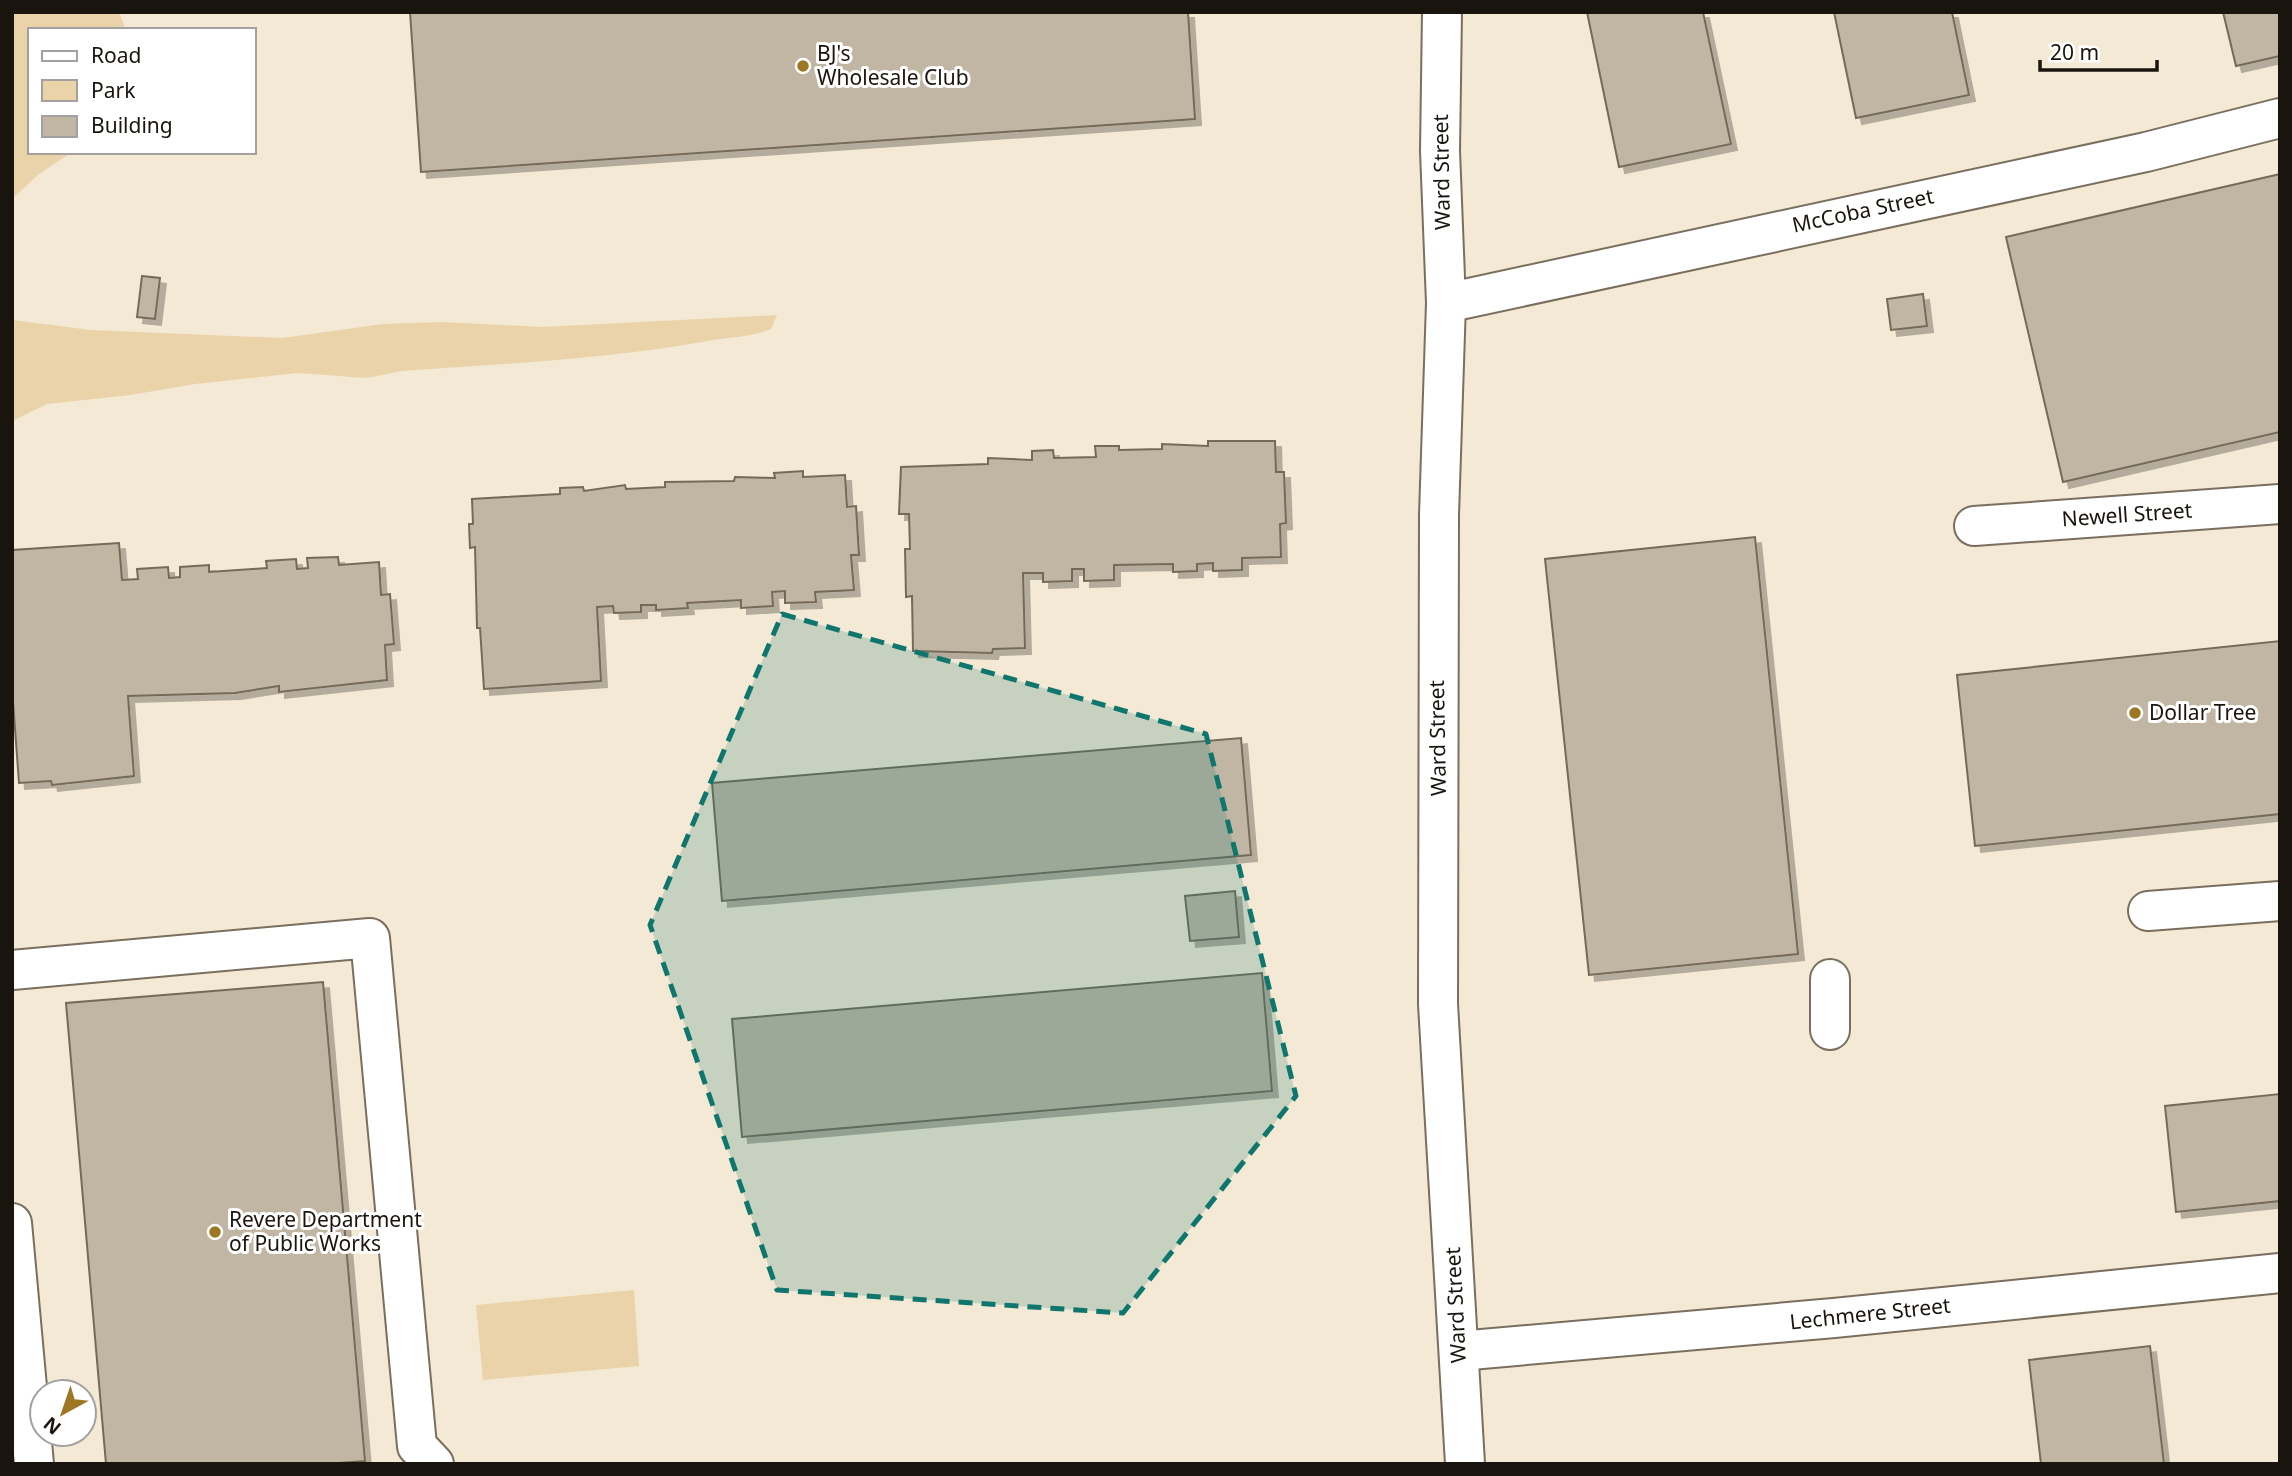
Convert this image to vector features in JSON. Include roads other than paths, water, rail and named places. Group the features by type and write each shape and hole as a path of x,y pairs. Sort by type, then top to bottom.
{"street":[{"name":"Ward Street","path":"1443,12 1440,151 1446,303 1438,528 1438,1004 1465,1464"},
{"name":"McCoba Street","path":"1446,303 2146,152 2280,118"},
{"name":"Newell Street","path":"1974,526 2280,504"},
{"path":"2148,911 2280,901"},
{"path":"12,970 370,938 417,1446 434,1464"},
{"path":"1830,979 1830,1030"},
{"path":"12,1223 34,1464"},
{"name":"Lechmere Street","path":"1459,1351 1834,1318 2280,1273"}],"place":[{"name":"BJ's Wholesale Club","path":"803,66"},
{"name":"Dollar Tree","path":"2135,713"},
{"name":"Revere Department of Public Works","path":"215,1232"}]}
